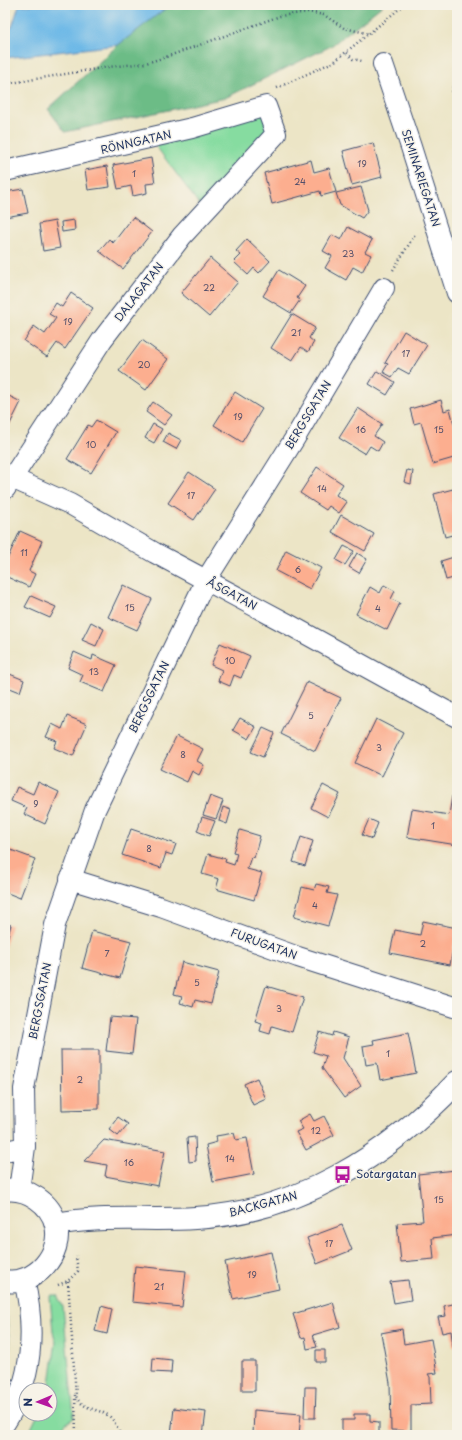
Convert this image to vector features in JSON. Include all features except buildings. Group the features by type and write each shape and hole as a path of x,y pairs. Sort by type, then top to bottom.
{"street":[{"name":"SEMINARIEGATAN","path":"383,64 434,217 457,293"},
{"name":"RÖNNGATAN","path":"5,171 192,128 266,106"},
{"name":"DALAGATAN","path":"7,481 102,340 182,236 276,134 266,106"},
{"name":"BERGSGATAN","path":"25,1147 24,1089 55,925 95,810 206,580 295,438 384,288"},
{"name":"ÅSGATAN","path":"7,481 70,504 457,717"},
{"name":"FURUGATAN","path":"70,879 161,907 298,957 457,1008"},
{"name":"BACKGATAN","path":"56,1224 89,1219 215,1217 287,1200 320,1187 358,1165 397,1138 454,1090"},
{"path":"5,1151 25,1147 12,1190 29,1193 39,1199 50,1211 56,1224 57,1238 51,1258 38,1273 14,1280 29,1303 30,1348 23,1389 5,1423"}],"path":[{"path":"5,84 166,58 280,16 308,12 324,15 344,28 370,34"},
{"path":"457,80 453,85 452,92 457,113"},
{"path":"384,288 422,223 434,217"},
{"path":"68,1281 75,1391 76,1435"},
{"path":"75,1391 81,1404 108,1416 121,1435"}],"green space":[{"path":"170,5 383,5 331,46 225,98 65,132 48,109 118,45"},
{"path":"265,108 272,123 204,211 150,138"},
{"path":"57,1295 63,1307 74,1418 65,1424 58,1435 28,1435 34,1422 58,1422 58,1382 50,1382 56,1342 53,1332 50,1296"},
{"path":"6,1310 10,1346 5,1385 5,1311"}],"water":[{"path":"19,5 170,5 118,45 5,58 5,30 12,27"}],"place":[{"name":"Sotargatan","path":"343,1174"}]}
